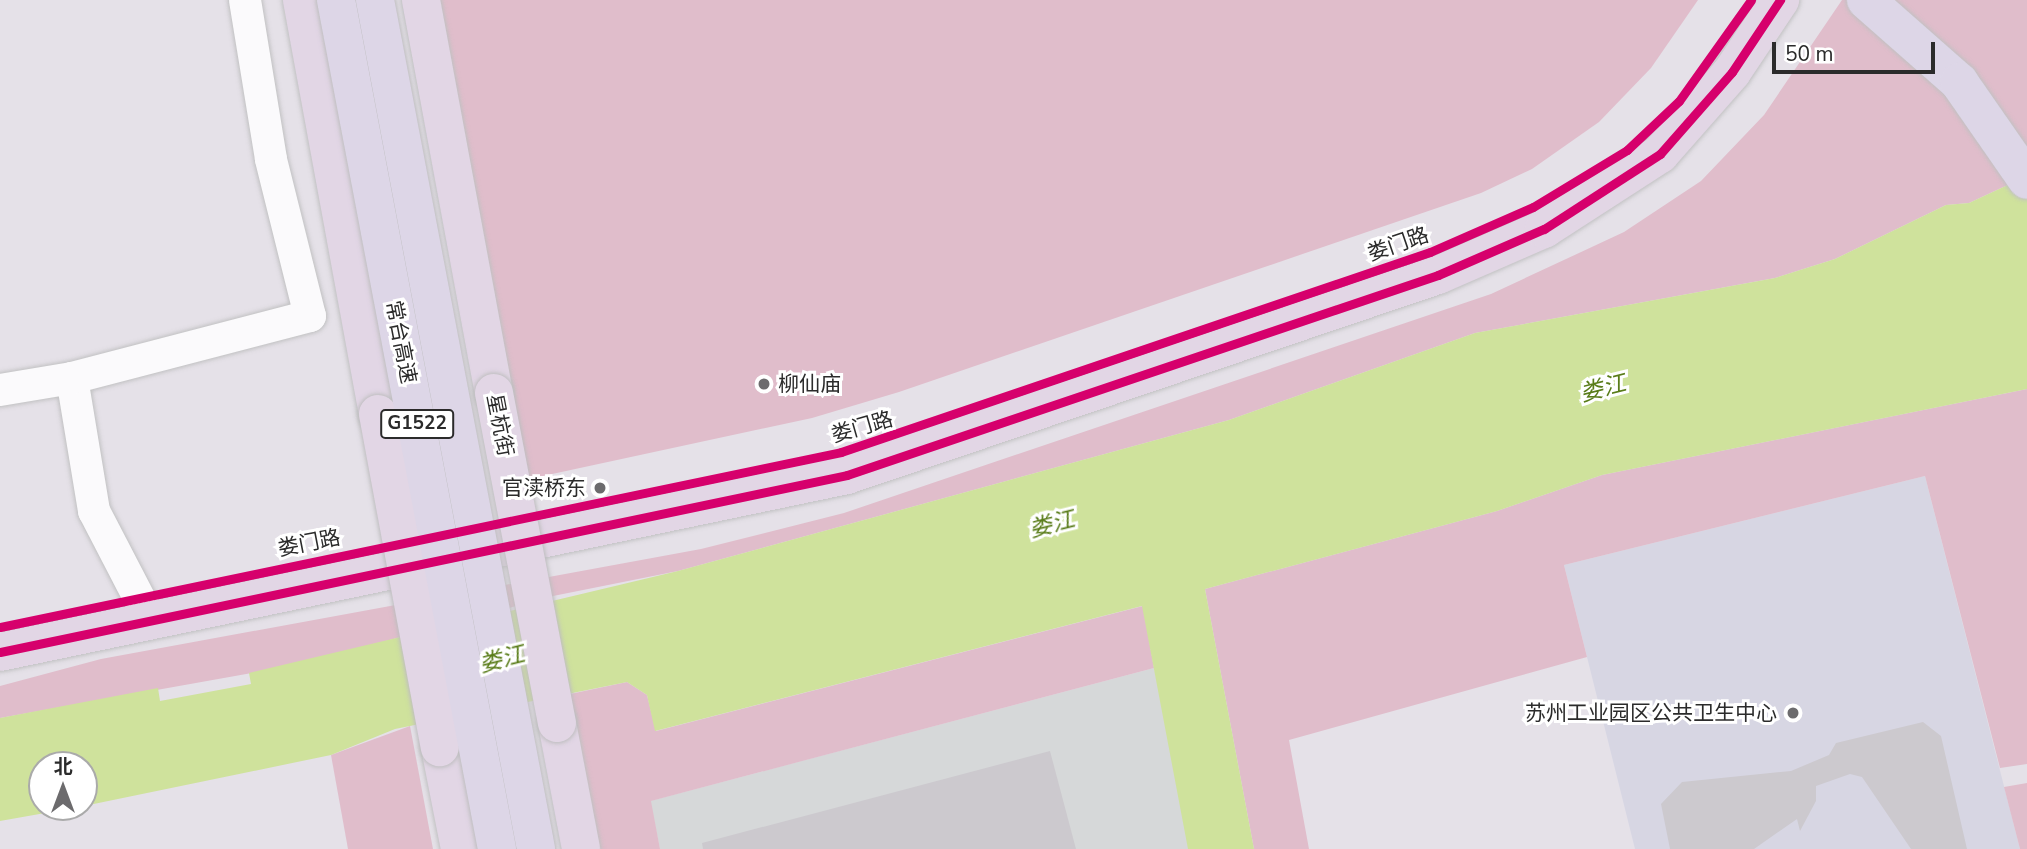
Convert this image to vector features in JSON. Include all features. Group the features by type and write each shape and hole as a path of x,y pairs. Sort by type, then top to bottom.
{"highway":[{"name":"常台高速","path":"337,0 497,849"},
{"name":"常台高速","path":"375,0 536,849"},
{"path":"1866,0 1959,82 2027,180"}],"main road":[{"path":"302,0 460,849"},
{"name":"星杭街","path":"421,0 580,849"},
{"name":"娄门路","path":"0,652 141,606 829,455 1430,252 1533,207 1627,150 1679,101 1751,0"},
{"name":"娄门路","path":"0,627 141,606 847,475 1457,268 1564,218 1660,154 1732,72 1780,0"}],"street":[{"path":"0,390 72,378 310,316 271,159 246,0"},
{"path":"72,378 94,511 141,606"}],"shaded area":[{"path":"439,0 1698,0 1651,68 1599,122 1532,169 1481,193 899,392 812,418 529,479"},
{"path":"1842,0 2027,0 2027,176 1969,203 1946,205 1835,259 1775,278 1475,333 1229,420 678,571 553,596 297,665 0,718 0,686 101,659 701,549 844,513 1491,294 1624,232 1701,181 1764,115"},
{"path":"2027,389 2027,764 2000,768 1925,476 1564,565 1587,657 1289,740 1309,849 1254,849 1205,589 1497,511 1602,475"},
{"name":"苏州工业园区公共卫生中心","path":"1925,476 2020,849 1635,849 1564,565"},
{"path":"1143,606 1154,668 651,801 660,849 598,849 570,694 627,682 647,695 656,731"},
{"path":"1154,668 1193,849 660,849 650,801"},
{"path":"410,726 433,849 348,849 331,755"},
{"path":"2027,783 2027,849 2020,849 2004,787"}],"water":[{"name":"娄江","path":"2027,176 2027,389 1602,475 1497,511 1205,589 1254,849 1188,849 1142,606 655,731 647,695 627,682 395,729 331,755 98,803 98,751 28,751 28,816 0,821 0,718 158,688 160,701 251,684 249,673 678,571 1229,420 1475,333 1775,278 1835,259 1946,205 1969,203"}],"building":[{"path":"1923,722 1941,736 1967,849 1911,849 1862,777 1850,774 1816,786 1816,801 1800,831 1797,819 1754,849 1670,849 1661,804 1682,782 1791,771 1829,755 1836,743"},
{"path":"1050,751 1076,849 703,849 702,843"}],"cycle path":[{"path":"0,627 841,452 1430,252 1533,207 1627,150 1679,101 1751,0"},
{"path":"0,652 847,475 1438,275 1544,229 1660,154 1732,72 1780,0"}],"place":[{"name":"柳仙庙","path":"764,384"},
{"name":"官渎桥东","path":"600,488"},
{"name":"苏州工业园区公共卫生中心","path":"1793,713"}]}
